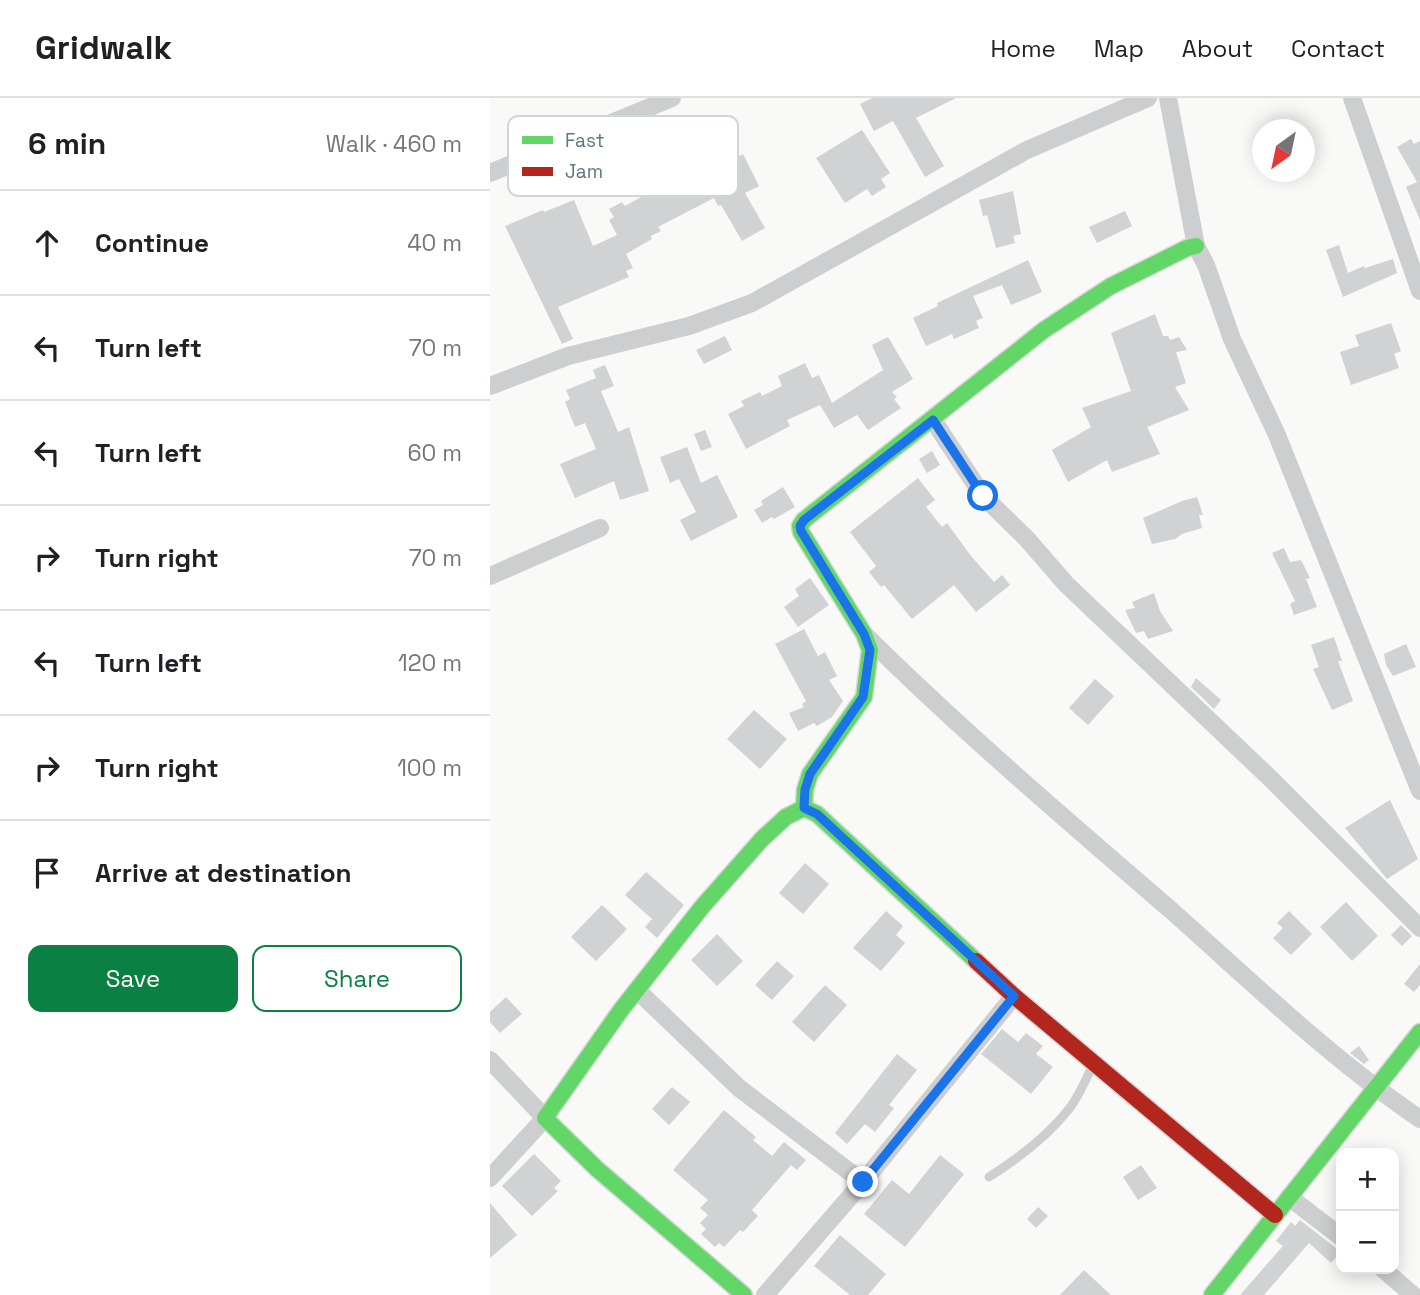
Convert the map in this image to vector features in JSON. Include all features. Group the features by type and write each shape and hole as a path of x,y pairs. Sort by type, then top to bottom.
{"street":[{"path":"628,116 672,98"},
{"path":"490,386 568,356 689,326 752,303 1027,150 1148,98"},
{"path":"1168,98 1196,246 1206,265 1231,339 1277,435 1420,792"},
{"path":"1352,98 1420,290"},
{"path":"490,173 508,166"},
{"path":"804,808 805,790 810,774 863,697 870,650 864,634 801,531 800,526 804,520 1044,330 1111,286 1196,246"},
{"path":"933,420 983,496 1027,539 1066,584 1272,780 1420,928"},
{"path":"490,576 600,528"},
{"path":"864,634 928,697 1374,1088 1420,1119"},
{"path":"490,1178 545,1118 637,990 749,851 790,813 804,808 817,814 1014,996 1275,1215"},
{"path":"637,990 739,1088 863,1182"},
{"path":"765,1295 863,1182 1014,996"},
{"path":"1217,1293 1289,1197 1420,1032"},
{"path":"490,1060 597,1169 744,1295"},
{"path":"1289,1197 1336,1233"},
{"path":"1389,1274 1413,1295"}],"lane":[{"path":"989,1177 1025,1154 1070,1108 1094,1063"}],"building":[{"path":"872,98 956,98 916,118 944,166 925,177 893,121 874,131 860,104"},
{"path":"862,130 890,173 881,179 886,187 872,196 867,189 845,203 816,158"},
{"path":"1411,139 1414,144 1420,141 1420,220 1406,187 1417,182 1397,147"},
{"path":"743,154 759,186 745,193 765,228 742,241 714,198 658,227 661,231 651,236 652,239 626,254 633,268 626,271 629,277 558,307 573,339 562,344 505,226 574,200 593,246 617,235 609,220 614,217 609,209 622,202 625,206 643,196 738,196 738,156"},
{"path":"1013,191 1021,234 1013,236 1015,243 996,248 987,215 983,216 979,200"},
{"path":"1125,211 1132,226 1097,243 1089,227"},
{"path":"1339,245 1348,273 1393,259 1397,273 1343,297 1326,250"},
{"path":"1028,260 1042,292 1011,305 1002,285 973,296 983,318 976,321 979,328 954,339 952,334 926,346 913,318 938,306 937,303"},
{"path":"1155,314 1163,336 1168,336 1170,340 1179,337 1187,350 1176,352 1186,383 1175,387 1189,410 1147,427 1160,454 1112,472 1107,460 1068,482 1052,450 1091,427 1082,408 1131,391 1111,333"},
{"path":"1391,323 1401,351 1394,354 1399,368 1351,385 1340,352 1359,346 1355,335"},
{"path":"725,336 732,350 704,364 696,350"},
{"path":"888,337 913,379 892,392 901,408 868,430 857,415 834,428 820,405 787,420 790,426 746,449 728,414 744,406 741,401 760,392 762,396 782,386 778,376 805,363 812,378 819,375 832,403 883,370 872,345"},
{"path":"605,365 614,386 601,391 618,432 629,427 649,491 620,500 614,481 575,498 560,464 596,449 585,423 575,427 565,402 570,399 566,390 596,378 593,370"},
{"path":"705,430 712,447 701,451 694,434"},
{"path":"687,447 701,483 717,475 738,517 691,541 680,520 696,512 679,479 670,483 660,457"},
{"path":"932,451 940,465 927,473 919,459"},
{"path":"918,478 935,500 926,507 942,527 947,523 994,582 1002,575 1010,585 976,612 954,585 912,619 884,585 881,587 869,572 876,566 850,532"},
{"path":"783,487 795,507 762,523 754,510 763,505 761,501"},
{"path":"1197,497 1203,515 1199,515 1202,528 1175,539 1152,544 1143,518"},
{"path":"1284,548 1290,562 1301,560 1310,578 1306,579 1317,607 1294,615 1290,604 1295,601 1272,553"},
{"path":"810,578 829,605 798,627 784,607 799,596 795,589"},
{"path":"1154,593 1160,611 1173,631 1148,639 1144,631 1136,633 1125,610 1135,608 1132,602"},
{"path":"804,629 818,656 825,652 837,676 829,680 843,701 832,717 817,726 814,723 798,731 789,713 804,707 802,704 806,701 775,644"},
{"path":"1334,637 1342,661 1338,661 1353,701 1332,710 1313,669 1319,667 1311,645"},
{"path":"1406,644 1416,667 1393,676 1386,665 1384,654"},
{"path":"1196,678 1221,700 1214,709 1191,687"},
{"path":"1095,679 1114,696 1088,725 1069,708"},
{"path":"754,710 787,739 760,769 727,739"},
{"path":"1390,800 1418,859 1387,879 1345,828"},
{"path":"805,863 829,884 803,914 779,893"},
{"path":"646,872 684,905 657,938 645,927 652,919 625,895"},
{"path":"1346,902 1378,936 1352,961 1320,927"},
{"path":"602,905 627,929 596,961 571,937"},
{"path":"886,911 903,926 896,935 905,943 881,971 853,948"},
{"path":"1289,911 1312,934 1291,955 1273,938 1283,928 1277,923"},
{"path":"1401,925 1412,936 1402,946 1391,935"},
{"path":"717,934 743,961 717,986 691,960"},
{"path":"777,961 794,976 772,1000 755,985"},
{"path":"1420,964 1420,985 1414,992 1404,984"},
{"path":"825,985 847,1005 814,1042 792,1022"},
{"path":"506,997 522,1014 500,1033 490,1022 490,1012"},
{"path":"1002,1029 1018,1042 1026,1033 1043,1046 1036,1054 1053,1067 1031,1094 981,1054"},
{"path":"1359,1046 1369,1060 1364,1064 1350,1053"},
{"path":"897,1054 917,1070 889,1105 894,1108 875,1132 865,1124 847,1144 835,1133"},
{"path":"672,1087 690,1102 669,1125 652,1109"},
{"path":"724,1110 756,1137 753,1140 772,1156 784,1142 806,1160 797,1170 791,1165 752,1210 758,1216 743,1232 740,1230 724,1247 719,1243 715,1247 701,1234 706,1229 700,1223 708,1215 700,1208 708,1200 673,1170"},
{"path":"534,1154 561,1181 554,1188 558,1191 532,1216 502,1186"},
{"path":"940,1155 964,1174 905,1247 864,1214 892,1180 909,1194"},
{"path":"1141,1165 1157,1188 1138,1200 1123,1177"},
{"path":"490,1203 517,1235 490,1258"},
{"path":"1038,1207 1048,1216 1036,1228 1027,1219"},
{"path":"1300,1220 1336,1248 1336,1258 1331,1263 1309,1243 1264,1295 1240,1295 1283,1246 1276,1241 1291,1222 1295,1226"},
{"path":"840,1235 886,1274 868,1295 850,1295 814,1266"},
{"path":"1084,1270 1111,1295 1060,1295"}],"traffic: fast":[{"path":"804,808 805,790 810,774 864,697 870,650 864,634 801,532 800,526 804,520 1044,330 1111,286 1196,246"},
{"path":"744,1295 597,1169 545,1118 621,1010 702,907 762,839 786,817 804,808 817,814 976,961"},
{"path":"1212,1295 1420,1032"}],"traffic: jam":[{"path":"976,961 1275,1215"}],"route":[{"path":"863,1182 1014,996 817,814 804,808 805,790 810,774 863,697 870,650 864,634 800,526 804,520 933,420 983,496"}]}
